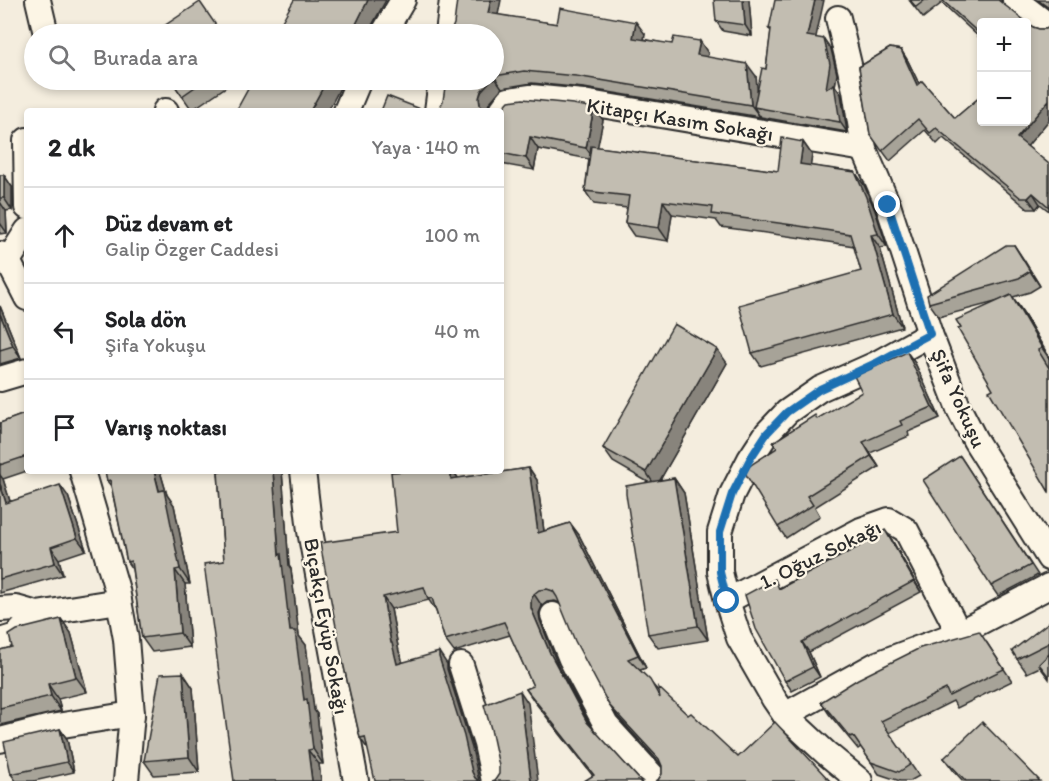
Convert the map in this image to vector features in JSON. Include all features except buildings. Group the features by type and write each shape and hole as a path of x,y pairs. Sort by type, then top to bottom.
{"street":[{"path":"38,0 44,24"},
{"path":"389,24 403,0"},
{"path":"449,24 452,0"},
{"path":"1015,0 1049,26"},
{"name":"Şifa Yokuşu","path":"838,18 855,90 864,149 888,205 930,334 959,409 975,440 1049,558"},
{"path":"347,108 355,90"},
{"path":"437,108 440,90"},
{"name":"Kitapçı Kasım Sokağı","path":"503,108 509,100 531,97 583,102 864,149"},
{"path":"24,236 12,256 24,290"},
{"path":"860,781 786,715 774,699 739,638 720,572 720,532 732,494 750,459 767,433 787,412 820,389 930,334"},
{"path":"0,379 24,372"},
{"path":"83,474 119,601 126,639 132,714 126,781"},
{"name":"Bıçakçı Eyüp Sokağı","path":"303,474 310,531 356,781"},
{"name":"1. Oğuz Sokağı","path":"727,601 861,530 888,520 906,530 959,633"},
{"path":"786,715 877,664 959,633 1049,586"},
{"path":"0,609 16,608 37,614 119,601"},
{"path":"0,641 16,636 37,614"},
{"path":"552,615 571,659 606,725 657,781"},
{"path":"461,665 486,744 494,781"},
{"path":"0,740 50,727 132,714"}],"route":[{"path":"727,601 720,572 720,532 732,494 750,459 767,433 787,412 820,389 930,334 888,205"}]}
